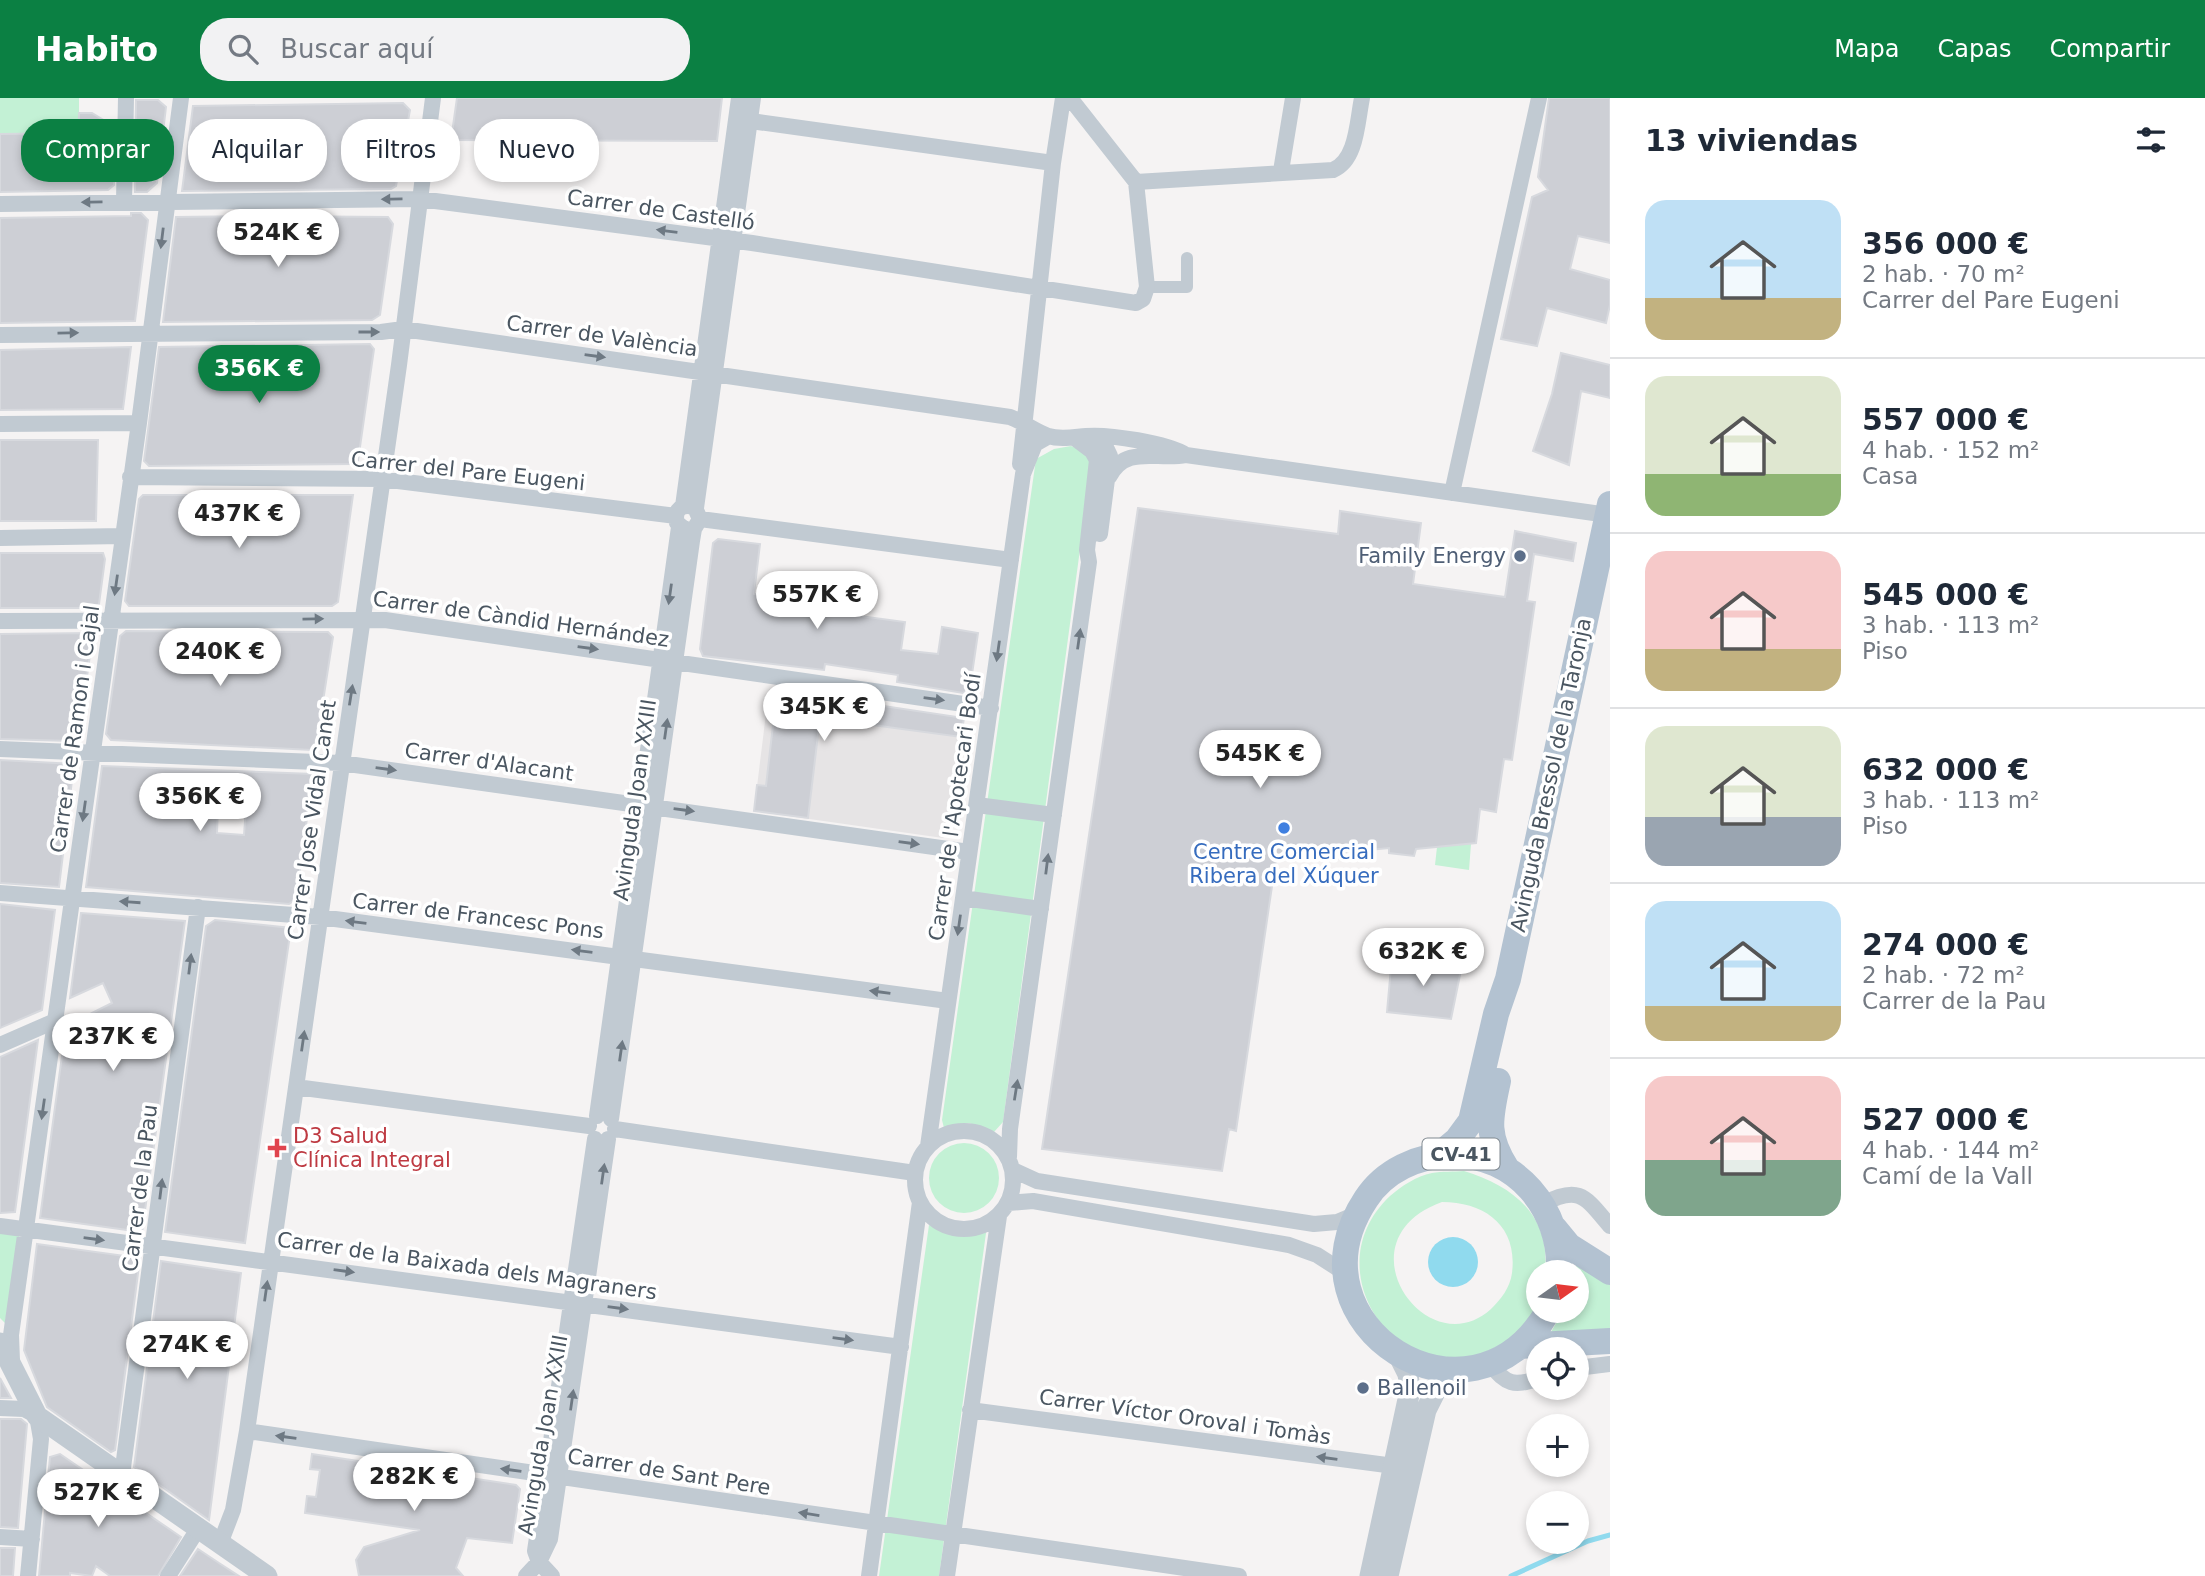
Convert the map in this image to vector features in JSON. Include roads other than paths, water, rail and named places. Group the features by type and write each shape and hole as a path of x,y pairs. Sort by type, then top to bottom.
{"main road":[{"name":"Avinguda Bressol de la Taronja","path":"1439,1155 1467,1128 1476,1102 1496,1014 1508,979 1609,510"},
{"name":"Avinguda Bressol de la Taronja","path":"1507,1169 1491,1139 1492,1106 1610,585"},
{"name":"CV-41","path":"1541,1323 1521,1346 1490,1364 1454,1370 1426,1367 1399,1356 1378,1341 1362,1321 1351,1298 1345,1273 1346,1243 1356,1214 1371,1192 1390,1174 1413,1161 1439,1155 1462,1154 1507,1169 1528,1185 1543,1204 1555,1229 1569,1246 1610,1272"},
{"name":"CV-41","path":"1555,1229 1558,1260"},
{"name":"CV-41","path":"1521,1346 1610,1341"}],"street":[{"path":"124,201 127,98"},
{"name":"Carrer de Ramon i Cajal","path":"12,1366 11,1335 139,423 181,98"},
{"name":"Carrer Jose Vidal Canet","path":"220,1544 233,1510 247,1431 363,619 433,98"},
{"name":"Avinguda Joan XXIII","path":"539,1562 550,1539 554,1476 727,239 739,98"},
{"name":"Avinguda Joan XXIII","path":"727,239 754,98"},
{"name":"Carrer de l'Apotecari Bodí","path":"1023,474 1020,467 1039,286 1063,98"},
{"path":"1070,98 1136,182 1145,293 1187,287 1187,258"},
{"path":"1281,171 1293,98"},
{"path":"1136,182 1281,171 1333,170 1343,166 1349,157 1362,98"},
{"path":"1452,493 1539,98"},
{"path":"751,121 1053,163"},
{"name":"Carrer de Castelló","path":"0,204 420,199 727,239 1136,303 1145,293"},
{"name":"Carrer de València","path":"0,335 381,332 403,329 1010,417 1024,427 1036,428 1049,436 1076,439 1101,437 1175,448 1186,455"},
{"path":"0,424 139,423"},
{"name":"Carrer de l'Apotecari Bodí","path":"928,1146 1023,474 1033,447 1049,436"},
{"path":"1089,562 1098,545 1111,472 1110,456 1101,437"},
{"path":"947,1576 970,1410 1003,1209 1014,1181 1010,1129 1089,562 1087,550 1097,460 1092,451 1076,439"},
{"path":"1111,472 1141,454 1174,457 1186,455 1452,493 1609,510"},
{"name":"Carrer del Pare Eugeni","path":"130,477 382,479 1011,559"},
{"path":"0,538 123,536"},
{"name":"Carrer de Càndid Hernández","path":"0,621 363,619 668,660 990,708"},
{"name":"Carrer d'Alacant","path":"0,749 341,763 969,852"},
{"path":"977,805 1054,815"},
{"name":"Carrer de Francesc Pons","path":"0,892 320,917 948,1001"},
{"path":"963,898 1041,909"},
{"name":"Carrer de la Pau","path":"122,1475 198,906"},
{"path":"0,1045 55,1021"},
{"path":"296,1087 915,1173"},
{"path":"869,1576 920,1202 915,1173 928,1146 948,1133 971,1130 986,1135 999,1144 1011,1164 1037,1181 1293,1222 1337,1222 1356,1214"},
{"path":"1543,1204 1562,1194 1576,1193 1594,1207 1610,1226"},
{"path":"920,1202 935,1219 956,1229 971,1229 1003,1209 1033,1201 1289,1245 1317,1255 1345,1273"},
{"name":"Carrer de la Baixada dels Magraners","path":"0,1226 901,1347"},
{"path":"0,1343 37,1416 41,1439 28,1576"},
{"path":"1370,1576 1410,1390 1408,1374 1399,1356"},
{"path":"1490,1364 1511,1383 1526,1383"},
{"path":"1589,1367 1610,1364"},
{"path":"1388,1576 1426,1410 1441,1380 1454,1370"},
{"path":"0,1408 24,1409 37,1416 267,1576"},
{"name":"Carrer Víctor Oroval i Tomàs","path":"970,1410 1394,1466"},
{"name":"Carrer de Sant Pere","path":"247,1431 953,1535"},
{"path":"168,1576 198,1530"},
{"path":"953,1535 1239,1576"},
{"path":"0,1537 32,1539"},
{"path":"526,1576 539,1562 552,1576"}],"water":[{"path":"1453,1237 1471,1244 1478,1262 1471,1280 1453,1287 1435,1280 1428,1262 1435,1244"}],"waterway":[{"path":"1511,1576 1588,1541 1610,1535"}],"place":[{"name":"Family Energy","path":"1520,556"},
{"name":"Centre Comercial Ribera del Xúquer","path":"1284,828"},
{"name":"D3 Salud Clínica Integral","path":"277,1148"},
{"name":"Ballenoil","path":"1363,1388"}]}
